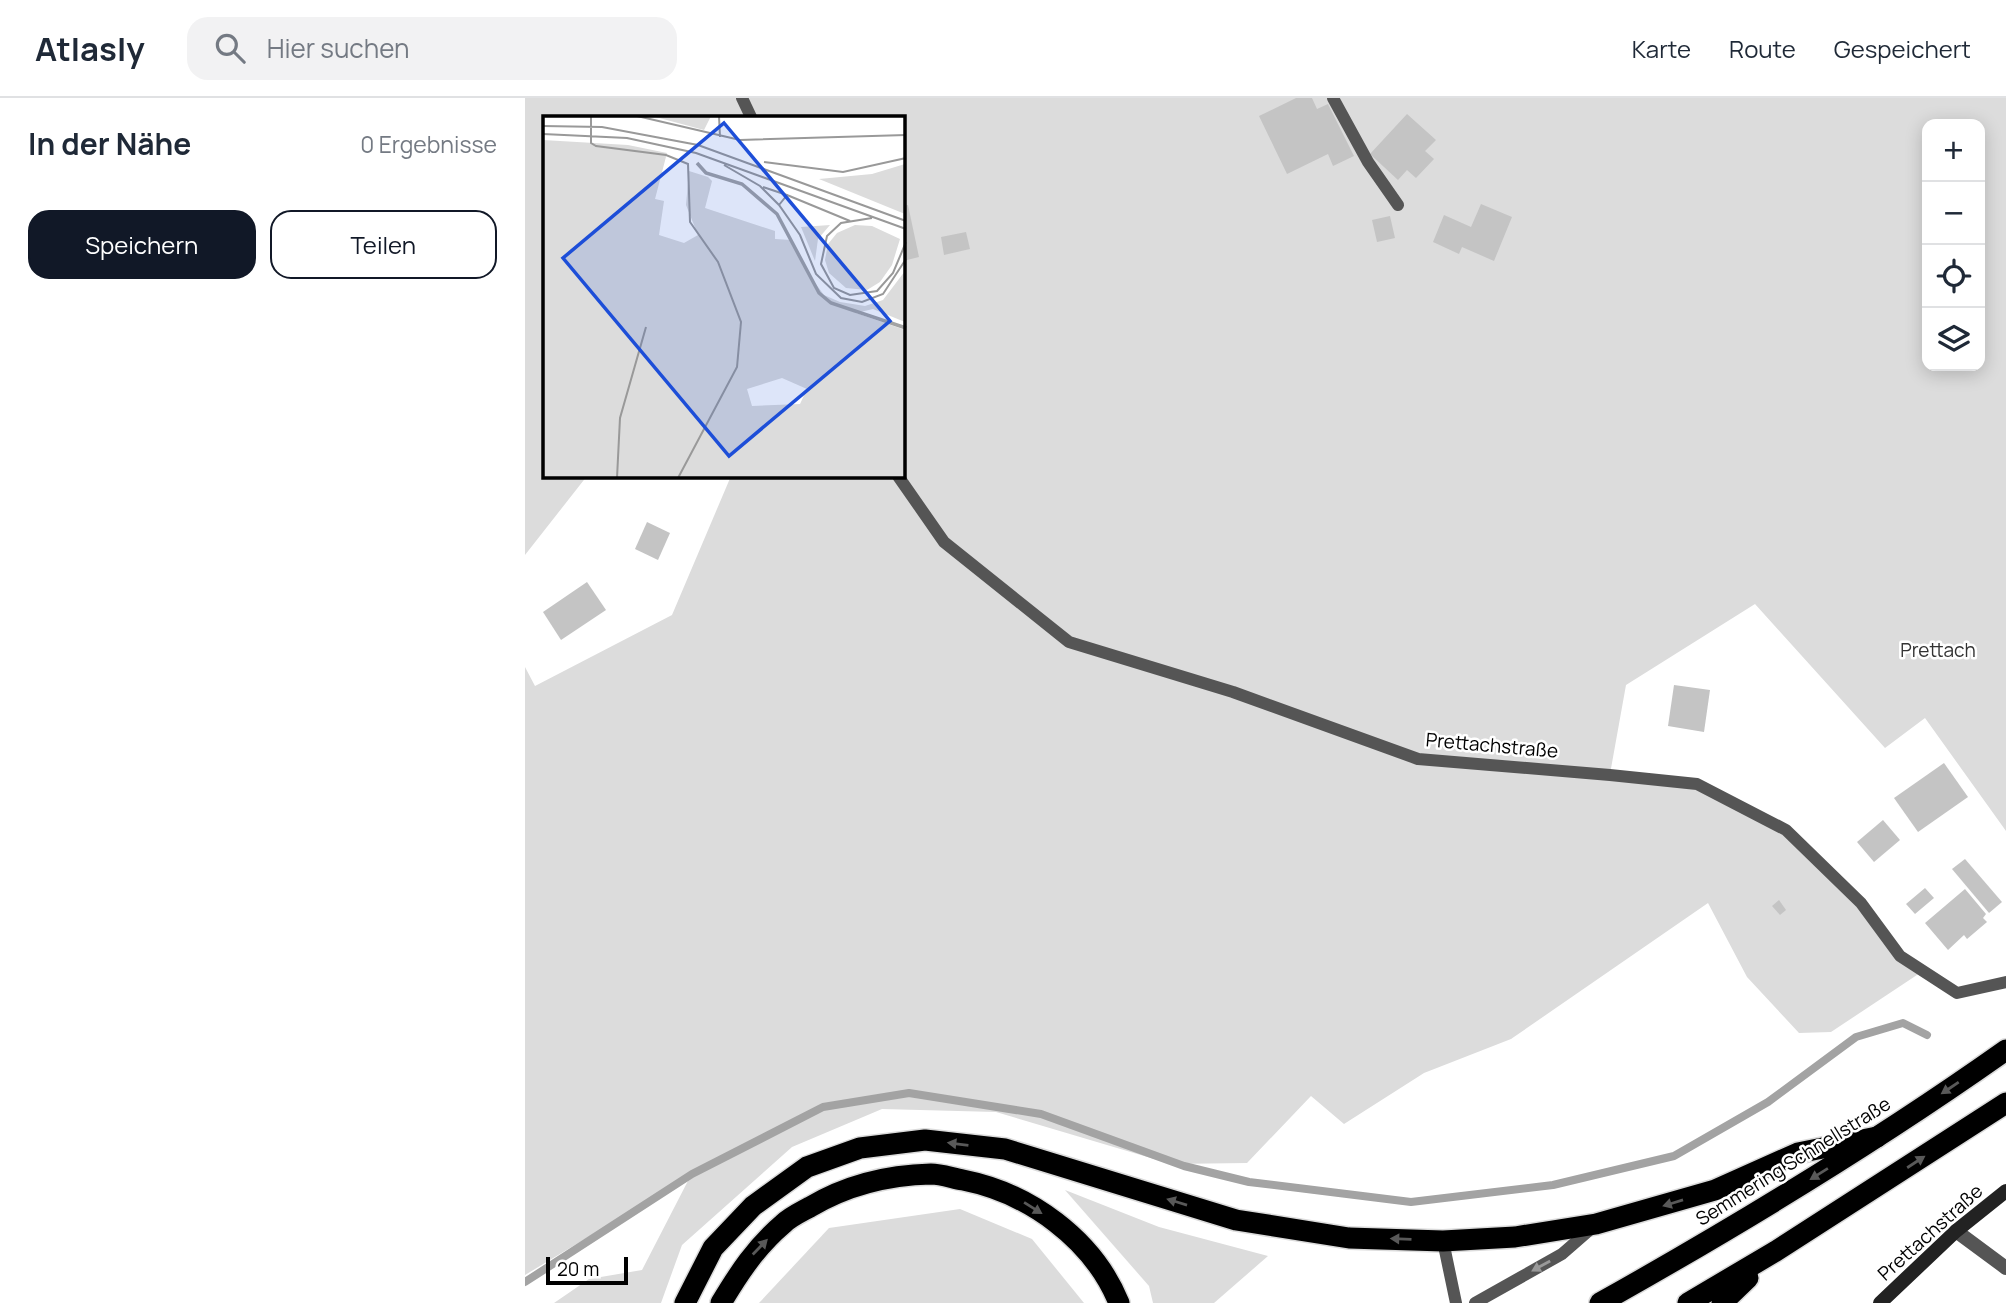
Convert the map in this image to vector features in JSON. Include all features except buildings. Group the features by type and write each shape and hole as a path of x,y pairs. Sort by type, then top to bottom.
{"highway":[{"name":"Semmering Schnellstraße","path":"1600,1303 1766,1207 1877,1138 2006,1050"},
{"path":"1688,1303 1776,1251 2006,1103"},
{"path":"685,1303 713,1248 753,1206 807,1167 860,1148 925,1140 1005,1149 1236,1220 1349,1238 1443,1241 1515,1237 1596,1224 1715,1190 1798,1153 1877,1138"},
{"path":"721,1303 747,1261 784,1222 829,1196 876,1179 934,1174 983,1184 1029,1205 1073,1236 1110,1282 1119,1303"},
{"path":"1722,1303 1776,1251"}],"street":[{"name":"Prettachstraße","path":"1880,1303 1956,1231 2006,1191"},
{"path":"1956,1231 2006,1268"}],"lane":[{"path":"742,98 751,116"},
{"path":"1333,98 1369,162 1398,205"},
{"name":"Prettachstraße","path":"899,478 944,542 1069,642 1233,692 1418,759 1697,784 1786,830 1861,903 1900,956 1957,993 2006,982"},
{"path":"1475,1303 1562,1254 1596,1224"},
{"path":"1443,1241 1456,1303"}],"green space":[{"name":"Prettach","path":"525,98 2006,98 2006,831 1925,718 1885,748 1755,604 1626,685 1610,774 1697,784 1786,830 1861,903 1900,956 1923,971 1831,1032 1799,1033 1747,977 1708,903 1511,1039 1424,1073 1344,1124 1311,1096 1247,1163 1171,1164 996,1112 882,1109 792,1147 682,1245 661,1303 554,1303 589,1279 642,1270 691,1175 525,1275 525,667 535,686 672,615 730,478 905,478 905,116 543,116 543,478 585,478 525,555"},
{"path":"1065,1190 1159,1227 1268,1256 1214,1303 1153,1303 1149,1286"},
{"path":"960,1209 1032,1239 1084,1303 759,1303 829,1228"}],"waterway":[{"path":"525,1282 692,1174 823,1107 909,1093 1041,1114 1184,1166 1249,1182 1411,1202 1553,1185 1674,1156 1768,1102 1856,1037 1903,1023 1927,1035"}]}
